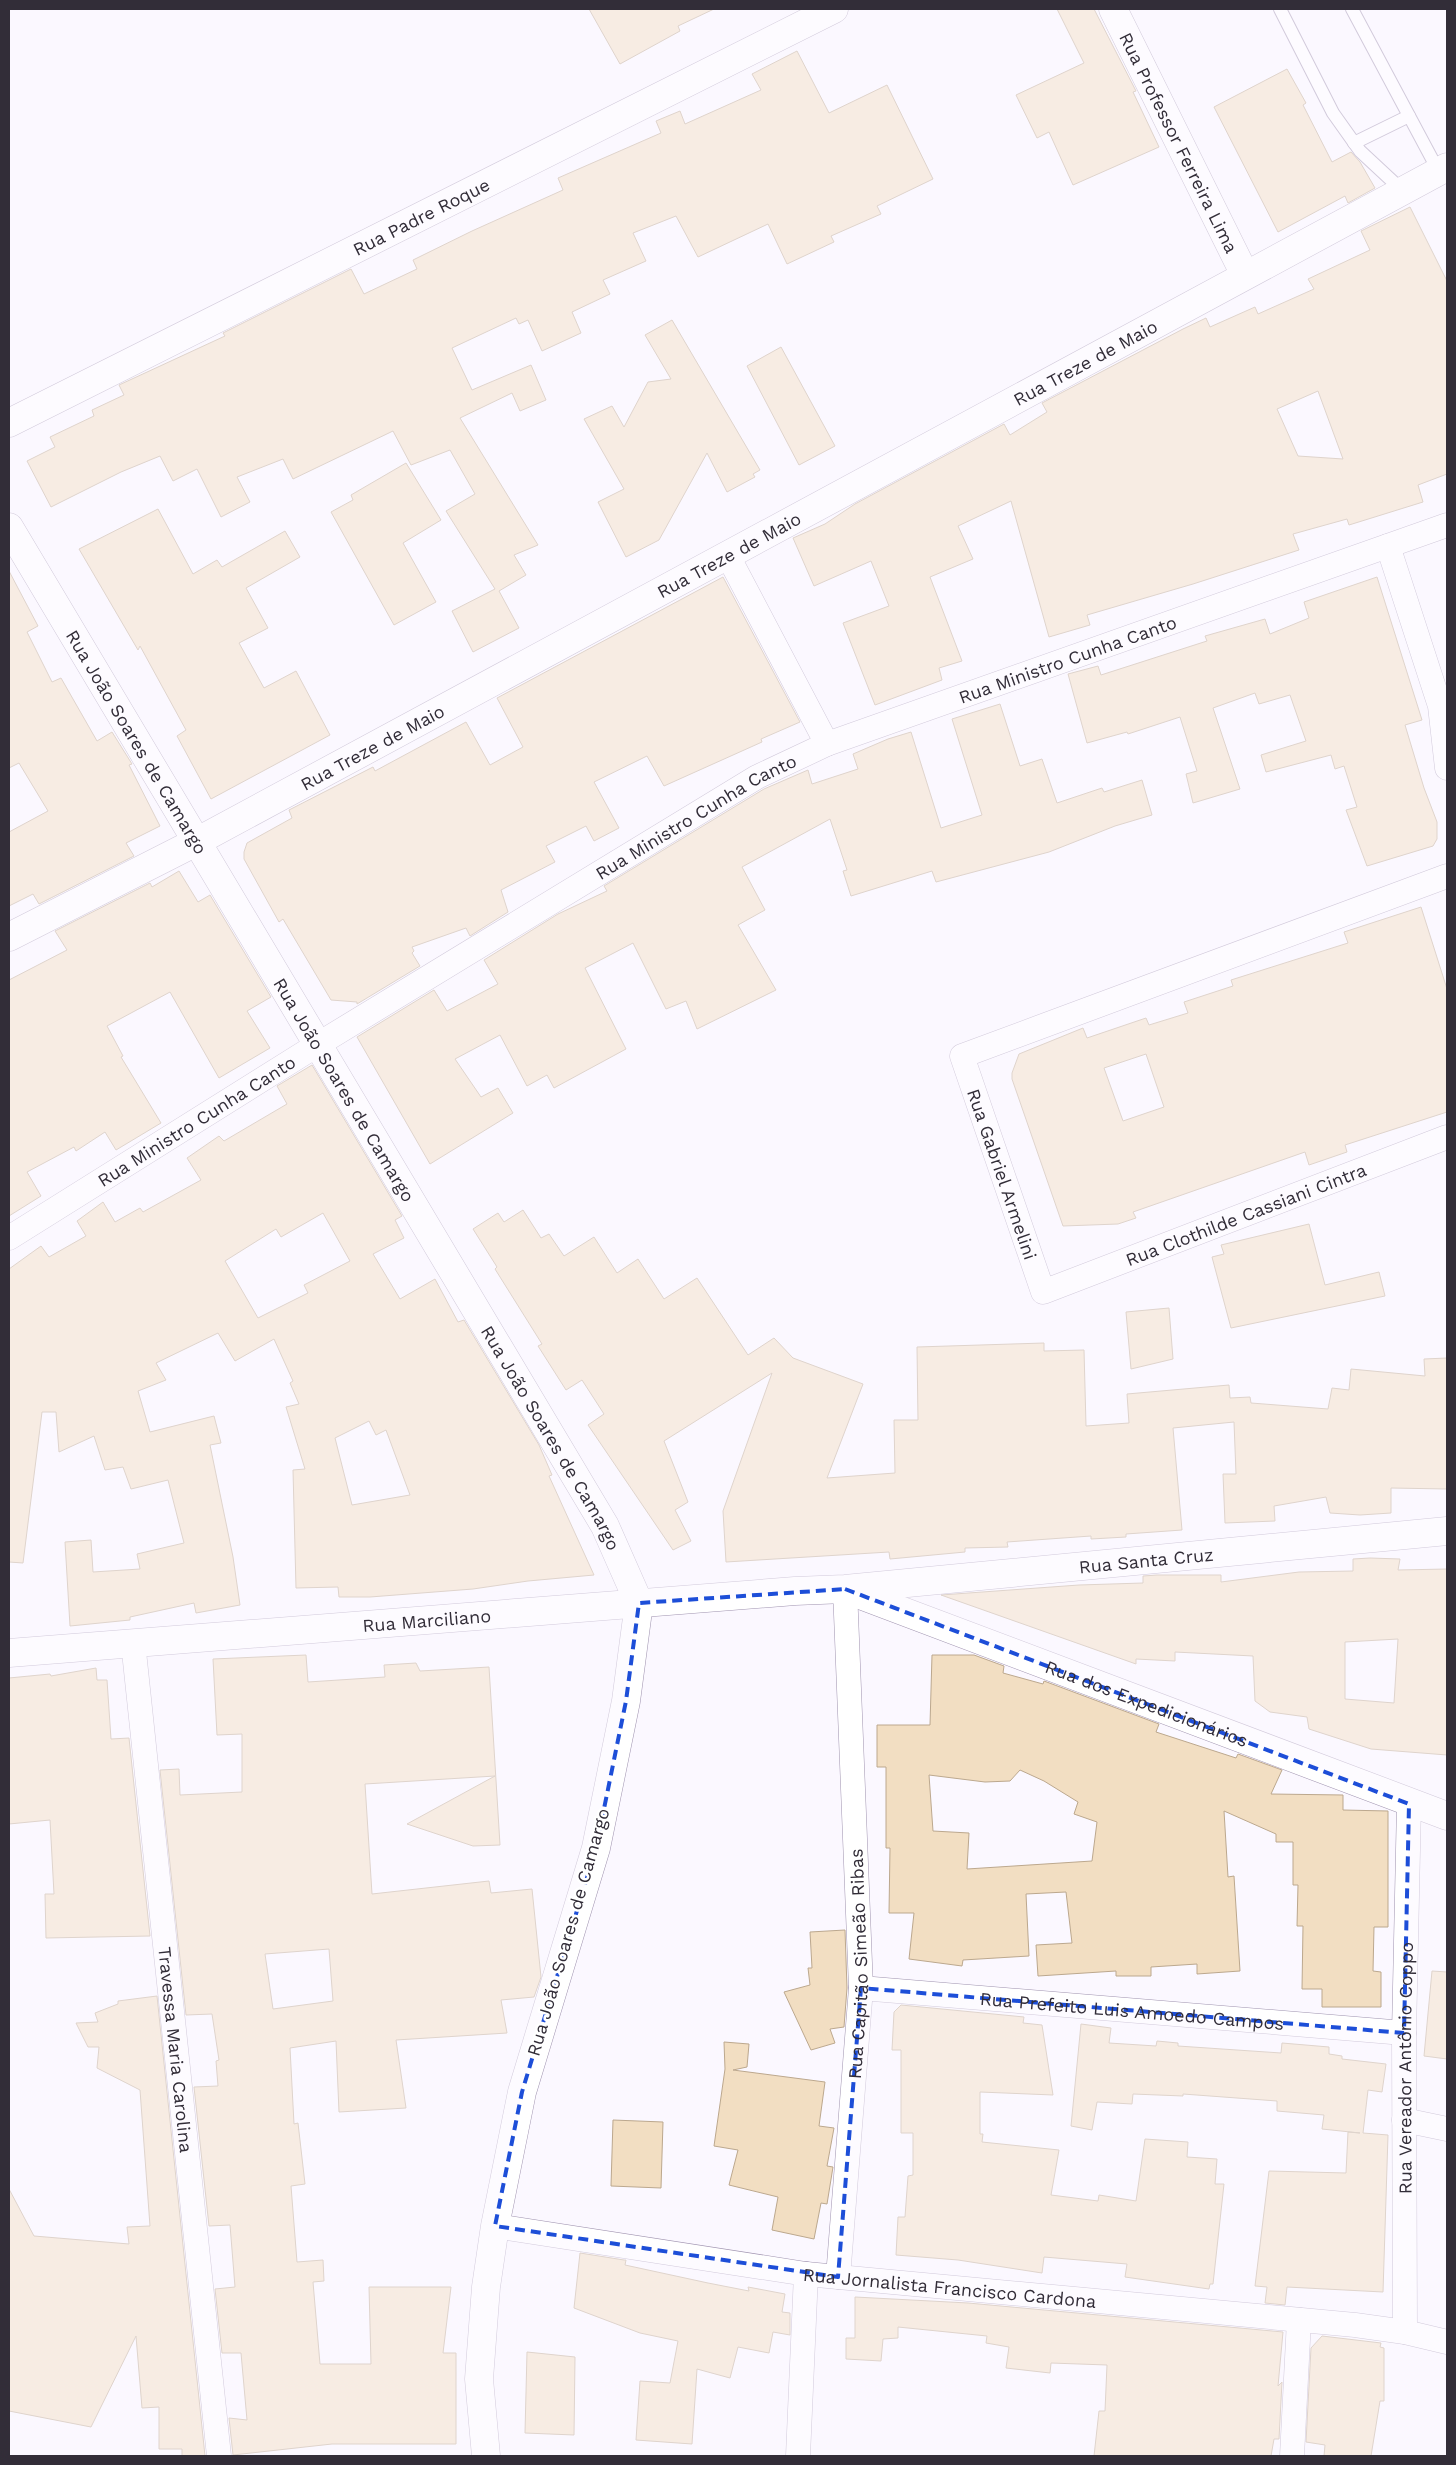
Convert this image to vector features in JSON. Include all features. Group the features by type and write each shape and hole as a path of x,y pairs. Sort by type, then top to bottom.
{"street":[{"name":"Rua Padre Roque","path":"9,423 834,9"},
{"name":"Rua Professor Ferreira Lima","path":"1113,9 1245,275"},
{"name":"Rua Treze de Maio","path":"9,937 196,842 1443,170"},
{"name":"Rua Ministro Cunha Canto","path":"9,1238 318,1045 757,777 827,744 1447,525"},
{"name":"Rua João Soares de Camargo","path":"9,527 605,1526 639,1603 626,1701 596,1848 522,2092 494,2226 486,2287 479,2379 486,2456"},
{"path":"1388,546 1440,706 1447,768"},
{"path":"728,556 827,744"},
{"name":"Rua Gabriel Armelini","path":"1043,1292 962,1056 1447,876"},
{"name":"Rua Clothilde Cassiani Cintra","path":"1043,1292 1447,1137"},
{"name":"Rua Santa Cruz","path":"845,1589 1447,1532"},
{"name":"Rua Marciliano","path":"9,1653 639,1603 845,1589"},
{"name":"Rua dos Expedicionários","path":"845,1589 1409,1804 1447,1816"},
{"name":"Rua Capitão Simeão Ribas","path":"838,2277 861,1988 845,1589"},
{"name":"Travessa Maria Carolina","path":"133,1642 219,2456"},
{"name":"Rua Vereador Antônio Coppo","path":"1406,2332 1404,2033 1409,1804"},
{"name":"Rua Prefeito Luis Amoedo Campos","path":"861,1988 1404,2033"},
{"path":"1404,2120 1447,2129"},
{"name":"Rua Jornalista Francisco Cardona","path":"494,2226 806,2274 1299,2320 1406,2332 1447,2342"},
{"path":"798,2456 806,2274"},
{"path":"1292,2456 1299,2320"}],"lane":[{"path":"1280,9 1333,113 1360,151 1403,191"},
{"path":"1352,9 1409,116 1443,170"},
{"path":"1354,143 1409,116"}],"highlighted area":[{"path":"845,1589 1409,1804 1404,2033 861,1988 838,2277 495,2226 522,2092 596,1848 626,1701 639,1603"}],"building":[{"path":"589,9 714,9 678,26 680,31 620,64"},
{"path":"1057,9 1094,9 1136,91 1133,92 1159,147 1073,185 1049,132 1037,138 1016,95 1084,63"},
{"path":"797,51 829,113 887,85 933,179 877,206 881,214 831,236 834,242 787,264 768,224 698,257 676,216 633,233 646,261 603,280 610,294 572,312 581,333 542,351 528,320 519,324 516,318 452,348 472,390 531,365 546,400 520,411 512,393 460,418 538,545 514,555 526,575 499,591 519,628 473,652 452,611 495,589 446,511 475,494 450,450 411,465 393,431 293,479 283,459 237,477 250,502 221,517 197,469 173,481 160,456 121,472 51,507 27,461 55,447 50,437 94,416 92,410 124,395 119,385 225,336 223,333 351,269 364,294 417,269 413,260 563,190 558,178 661,133 656,121 680,111 685,124 761,90 752,74"},
{"path":"1287,69 1306,103 1303,105 1332,162 1351,152 1360,162 1375,188 1348,203 1345,196 1278,232 1214,107"},
{"path":"1410,207 1447,281 1447,474 1418,485 1423,502 1349,525 1347,519 1293,534 1299,550 1087,615 1090,625 1049,637 1011,501 958,526 973,559 930,577 962,661 939,668 942,680 875,705 843,623 889,606 871,561 814,586 793,538 825,524 855,504 1004,424 1010,435 1047,412 1042,403 1206,318 1210,327 1255,307 1258,314 1314,289 1308,279 1370,250 1361,231","holes":["1318,391 1343,459 1298,456 1277,409"]},
{"path":"672,320 760,470 753,474 755,477 727,492 707,453 659,540 626,557 598,502 624,489 584,419 612,406 624,427 648,382 671,379 645,335"},
{"path":"781,347 835,446 799,465 747,366"},
{"path":"406,463 441,520 403,543 436,602 394,625 331,512 353,500 351,495"},
{"path":"158,509 193,574 217,560 222,567 285,531 300,557 246,588 268,628 239,643 264,688 296,671 330,735 211,799 177,736 186,730 140,646 138,650 79,549"},
{"path":"9,571 38,626 27,632 52,682 61,678 97,741 112,732 132,764 129,765 160,826 126,843 134,856 39,904 33,894 9,906 9,832 48,811 19,763 9,768"},
{"path":"723,577 800,722 761,739 762,742 664,786 647,756 594,782 619,828 594,841 586,826 546,846 555,862 501,890 508,912 470,936 466,928 412,947 414,951 412,953 420,966 357,1004 357,1002 331,1000 283,919 279,922 244,859 247,843 292,818 289,810 373,767 375,771 466,722 490,765 523,747 497,698"},
{"path":"1377,577 1422,720 1405,725 1424,788 1437,822 1437,839 1433,846 1367,866 1346,810 1357,807 1344,766 1335,769 1331,755 1266,772 1261,755 1306,741 1290,695 1259,704 1255,693 1213,708 1240,789 1193,803 1186,774 1197,771 1180,717 1128,734 1127,732 1087,743 1068,674 1098,666 1101,675 1207,641 1205,636 1265,619 1270,634 1309,618 1304,602"},
{"path":"1000,704 1020,766 1042,759 1057,803 1102,788 1104,792 1142,780 1152,815 1115,826 1049,852 936,882 932,871 851,896 843,871 847,870 830,819 742,867 765,910 738,925 776,990 697,1029 686,1001 666,1009 633,943 585,968 626,1049 554,1088 547,1075 527,1086 500,1035 455,1059 481,1097 498,1088 513,1113 430,1164 357,1037 434,990 447,1011 498,984 484,960 558,914 607,891 604,886 764,789 808,770 812,784 858,769 853,754 888,739 911,732 941,828 982,815 952,719"},
{"path":"179,871 198,902 210,895 271,997 247,1011 270,1048 219,1078 170,992 107,1026 123,1056 121,1057 161,1123 116,1150 105,1132 76,1151 74,1147 27,1172 41,1196 9,1216 9,980 67,950 55,931 150,883 152,887"},
{"path":"1421,907 1447,989 1447,1112 1345,1145 1347,1152 1309,1165 1305,1152 1133,1212 1136,1218 1118,1224 1063,1226 1012,1079 1012,1073 1019,1054 1083,1028 1087,1038 1146,1018 1149,1025 1188,1013 1184,1002 1233,986 1231,980 1348,943 1344,932","holes":["1146,1054 1164,1107 1123,1121 1104,1068"]},
{"path":"312,1065 402,1216 395,1220 404,1238 373,1254 400,1299 435,1279 458,1322 464,1320 539,1445 552,1475 549,1476 594,1575 528,1581 473,1589 370,1597 339,1597 338,1587 296,1588 293,1470 305,1469 286,1407 299,1404 290,1383 293,1381 274,1339 235,1361 218,1333 156,1363 166,1380 138,1391 150,1432 214,1416 221,1443 210,1445 233,1557 240,1605 196,1613 194,1603 130,1617 130,1620 70,1626 65,1542 91,1540 93,1572 140,1569 137,1554 184,1543 168,1480 131,1489 123,1467 105,1470 94,1436 59,1452 56,1412 42,1412 23,1563 9,1562 9,1269 41,1246 49,1257 86,1236 77,1221 103,1202 115,1222 140,1208 143,1212 201,1180 187,1158 219,1136 224,1141 287,1104 277,1086","holes":["323,1213 350,1261 304,1285 308,1293 258,1318 225,1261 276,1229 281,1237","369,1421 376,1435 386,1430 410,1495 352,1505 335,1438"]},
{"path":"523,1210 541,1238 549,1234 564,1256 594,1237 617,1273 638,1259 664,1299 697,1278 748,1355 774,1338 793,1358 863,1384 827,1478 895,1473 894,1420 918,1420 917,1347 1044,1343 1044,1351 1084,1350 1086,1426 1129,1423 1127,1394 1229,1385 1230,1398 1250,1397 1251,1403 1328,1409 1332,1388 1349,1390 1351,1369 1425,1376 1424,1359 1447,1358 1447,1489 1391,1488 1391,1513 1360,1515 1330,1513 1326,1497 1274,1506 1275,1521 1225,1523 1223,1474 1236,1474 1234,1422 1173,1428 1182,1530 1126,1534 1126,1537 1091,1539 1091,1536 1007,1542 1008,1547 965,1548 965,1552 890,1559 889,1552 726,1562 723,1511 772,1373 664,1441 688,1502 675,1510 691,1541 673,1550 588,1425 604,1414 582,1380 566,1390 538,1346 542,1344 495,1269 497,1267 473,1229 498,1213 504,1222"},
{"path":"1309,1224 1325,1285 1379,1272 1385,1296 1231,1328 1212,1257 1224,1254 1221,1245"},
{"path":"1169,1308 1173,1359 1131,1369 1126,1312"},
{"path":"1353,1559 1400,1559 1398,1570 1447,1569 1447,1755 1371,1749 1309,1729 1307,1717 1270,1712 1255,1701 1253,1656 1175,1652 1175,1661 1136,1659 1136,1664 941,1595 1079,1585 1143,1583 1143,1576 1157,1575 1221,1575 1221,1582 1299,1572 1353,1571","holes":["1398,1639 1394,1703 1345,1699 1345,1642"]},
{"path":"306,1655 308,1682 385,1677 384,1665 416,1663 420,1671 489,1667 500,1845 473,1846 407,1824 495,1776 365,1784 372,1894 489,1881 491,1893 532,1889 541,1977 534,1997 501,2000 507,2033 396,2040 406,2108 339,2112 336,2041 290,2048 294,2124 298,2123 305,2184 291,2186 297,2262 323,2260 324,2281 313,2282 320,2364 371,2364 369,2287 451,2287 443,2353 456,2353 456,2444 332,2444 233,2455 229,2418 247,2420 241,2353 222,2353 215,2289 235,2287 230,2225 209,2226 194,2087 218,2086 216,2061 219,2060 212,2014 186,2015 160,1770 179,1769 180,1795 242,1792 242,1734 217,1735 213,1659","holes":["329,1949 333,2001 273,2009 265,1954"]},
{"path":"932,1655 974,1655 1004,1666 1003,1673 1043,1684 1044,1681 1159,1724 1156,1732 1236,1758 1238,1754 1282,1770 1271,1794 1343,1795 1343,1810 1388,1811 1388,1927 1374,1927 1373,1971 1381,1972 1381,2007 1322,2007 1322,1989 1302,1989 1303,1926 1297,1926 1298,1885 1293,1885 1293,1842 1276,1842 1276,1834 1224,1811 1228,1877 1234,1876 1240,1971 1197,1974 1197,1964 1151,1967 1151,1976 1116,1976 1116,1971 1038,1976 1036,1945 1072,1943 1066,1892 1026,1894 1029,1956 963,1960 962,1966 909,1959 914,1913 889,1913 890,1848 886,1848 886,1767 877,1767 877,1725 930,1725","holes":["1020,1770 1044,1781 1078,1802 1074,1814 1097,1822 1092,1861 967,1869 969,1833 933,1831 929,1775 985,1782 1010,1781"]},
{"path":"96,1668 97,1680 107,1680 111,1739 129,1738 150,1936 46,1938 45,1894 54,1894 50,1820 9,1824 9,1678 50,1674 51,1676"},
{"path":"845,1930 847,1988 844,2027 830,2029 835,2043 811,2050 784,1992 810,1985 808,1968 812,1968 810,1932"},
{"path":"1432,1971 1447,1972 1447,2059 1424,2056"},
{"path":"157,1996 205,2456 182,2456 182,2449 159,2449 159,2407 142,2408 136,2336 91,2427 9,2411 9,2189 34,2236 129,2244 127,2227 150,2226 140,2090 97,2068 99,2047 88,2047 76,2023 98,2022 95,2013 118,2004 118,2001"},
{"path":"901,2005 1024,2017 1023,2023 1042,2025 1053,2095 980,2092 980,2134 983,2134 982,2142 1059,2150 1051,2195 1098,2201 1099,2195 1136,2201 1145,2139 1188,2142 1187,2157 1217,2159 1215,2184 1224,2184 1213,2284 1210,2284 1209,2289 1125,2277 1127,2264 1044,2257 1042,2273 958,2260 896,2255 898,2217 905,2217 908,2176 913,2175 913,2133 901,2133 901,2050 892,2050 894,2012"},
{"path":"1081,2024 1111,2028 1109,2043 1156,2046 1157,2041 1178,2043 1178,2046 1281,2053 1282,2043 1329,2047 1329,2054 1342,2056 1342,2059 1386,2064 1382,2092 1368,2090 1363,2133 1388,2135 1383,2292 1287,2287 1285,2305 1265,2303 1267,2287 1255,2286 1269,2171 1346,2173 1348,2132 1360,2133 1322,2129 1324,2115 1277,2111 1277,2101 1183,2094 1183,2096 1133,2094 1132,2104 1097,2102 1092,2130 1071,2126"},
{"path":"724,2042 749,2044 747,2067 733,2070 825,2082 819,2126 834,2128 827,2166 833,2167 827,2204 821,2203 814,2239 772,2230 778,2197 729,2185 738,2150 714,2146 725,2069"},
{"path":"613,2120 663,2122 661,2188 611,2186"},
{"path":"580,2253 626,2260 625,2265 708,2283 749,2291 748,2287 785,2294 782,2312 790,2313 790,2335 773,2332 769,2353 738,2347 730,2378 697,2369 692,2444 636,2440 640,2381 670,2383 678,2341 640,2333 574,2308"},
{"path":"855,2297 968,2303 1283,2332 1278,2386 1282,2382 1279,2439 1274,2439 1271,2456 1094,2456 1099,2411 1105,2411 1107,2365 1051,2363 1050,2373 1006,2368 1009,2347 986,2343 987,2336 898,2327 898,2338 883,2339 881,2361 846,2359 846,2338 855,2338"},
{"path":"1322,2336 1381,2343 1380,2347 1384,2348 1384,2401 1380,2401 1371,2456 1324,2456 1325,2445 1306,2442 1311,2348"},
{"path":"527,2352 575,2357 574,2435 525,2433"}]}
